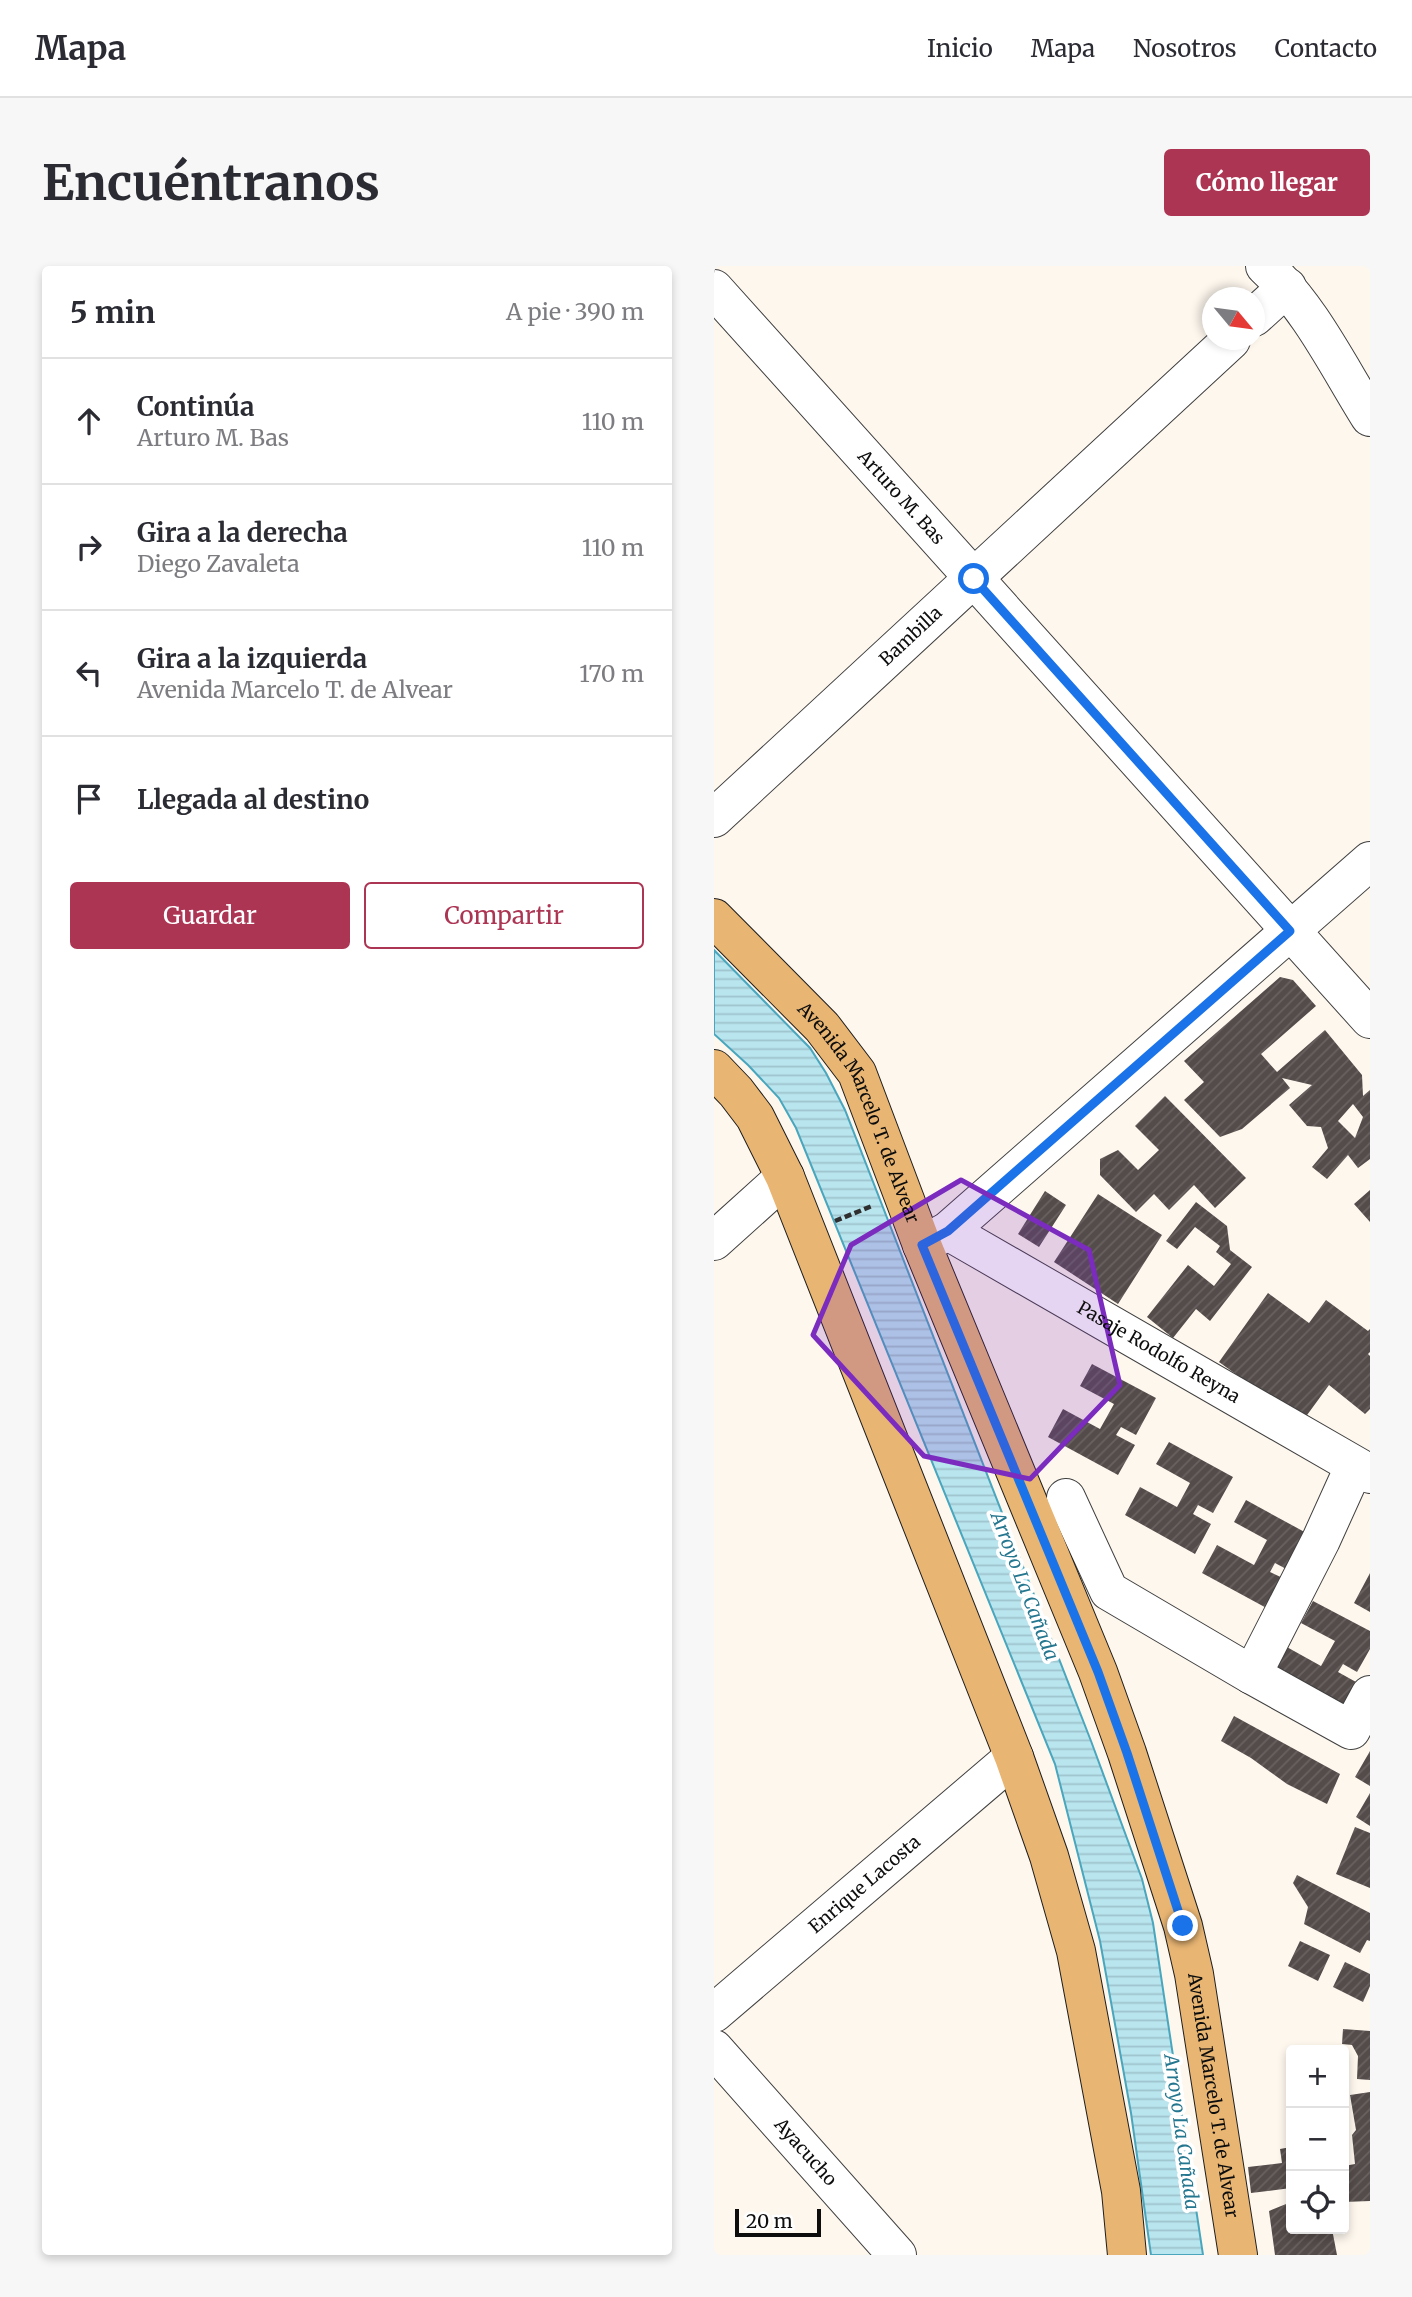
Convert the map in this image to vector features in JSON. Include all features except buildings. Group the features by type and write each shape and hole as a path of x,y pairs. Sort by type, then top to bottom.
{"main road":[{"name":"Avenida Marcelo T. de Alvear","path":"714,918 822,1027 857,1073 902,1194 935,1238 1098,1672 1183,1926 1198,2000 1238,2255"},
{"path":"714,1069 755,1117 785,1177 1014,1757 1049,1856 1076,1951 1121,2191 1127,2255"}],"street":[{"path":"714,288 738,266"},
{"path":"1265,298 1276,277 1370,417"},
{"name":"Arturo M. Bas","path":"714,288 1370,1019"},
{"name":"Bambilla","path":"714,818 1220,350"},
{"path":"935,1238 1370,861"},
{"path":"714,1241 785,1177"},
{"name":"Pasaje Rodolfo Reyna","path":"935,1238 1362,1471"},
{"path":"1252,1675 1321,1540 1362,1471"},
{"path":"1066,1498 1109,1591 1351,1730 1370,1695"},
{"name":"Enrique Lacosta","path":"714,2013 1014,1757"},
{"name":"Ayacucho","path":"714,2049 886,2252"}],"path":[{"path":"806,1233 902,1194"}],"highlighted area":[{"path":"961,1180 1089,1250 1120,1385 1030,1479 924,1456 813,1335 851,1245"}],"water":[{"name":"Arroyo La Cañada","path":"714,950 810,1048 845,1110 1091,1741 1142,1879 1153,1923 1203,2255 1151,2255 1131,2113 1100,1941 1055,1764 796,1128 779,1098 714,1034"}],"route":[{"path":"974,579 1290,931 948,1231 922,1245 1098,1672 1183,1926"}]}
